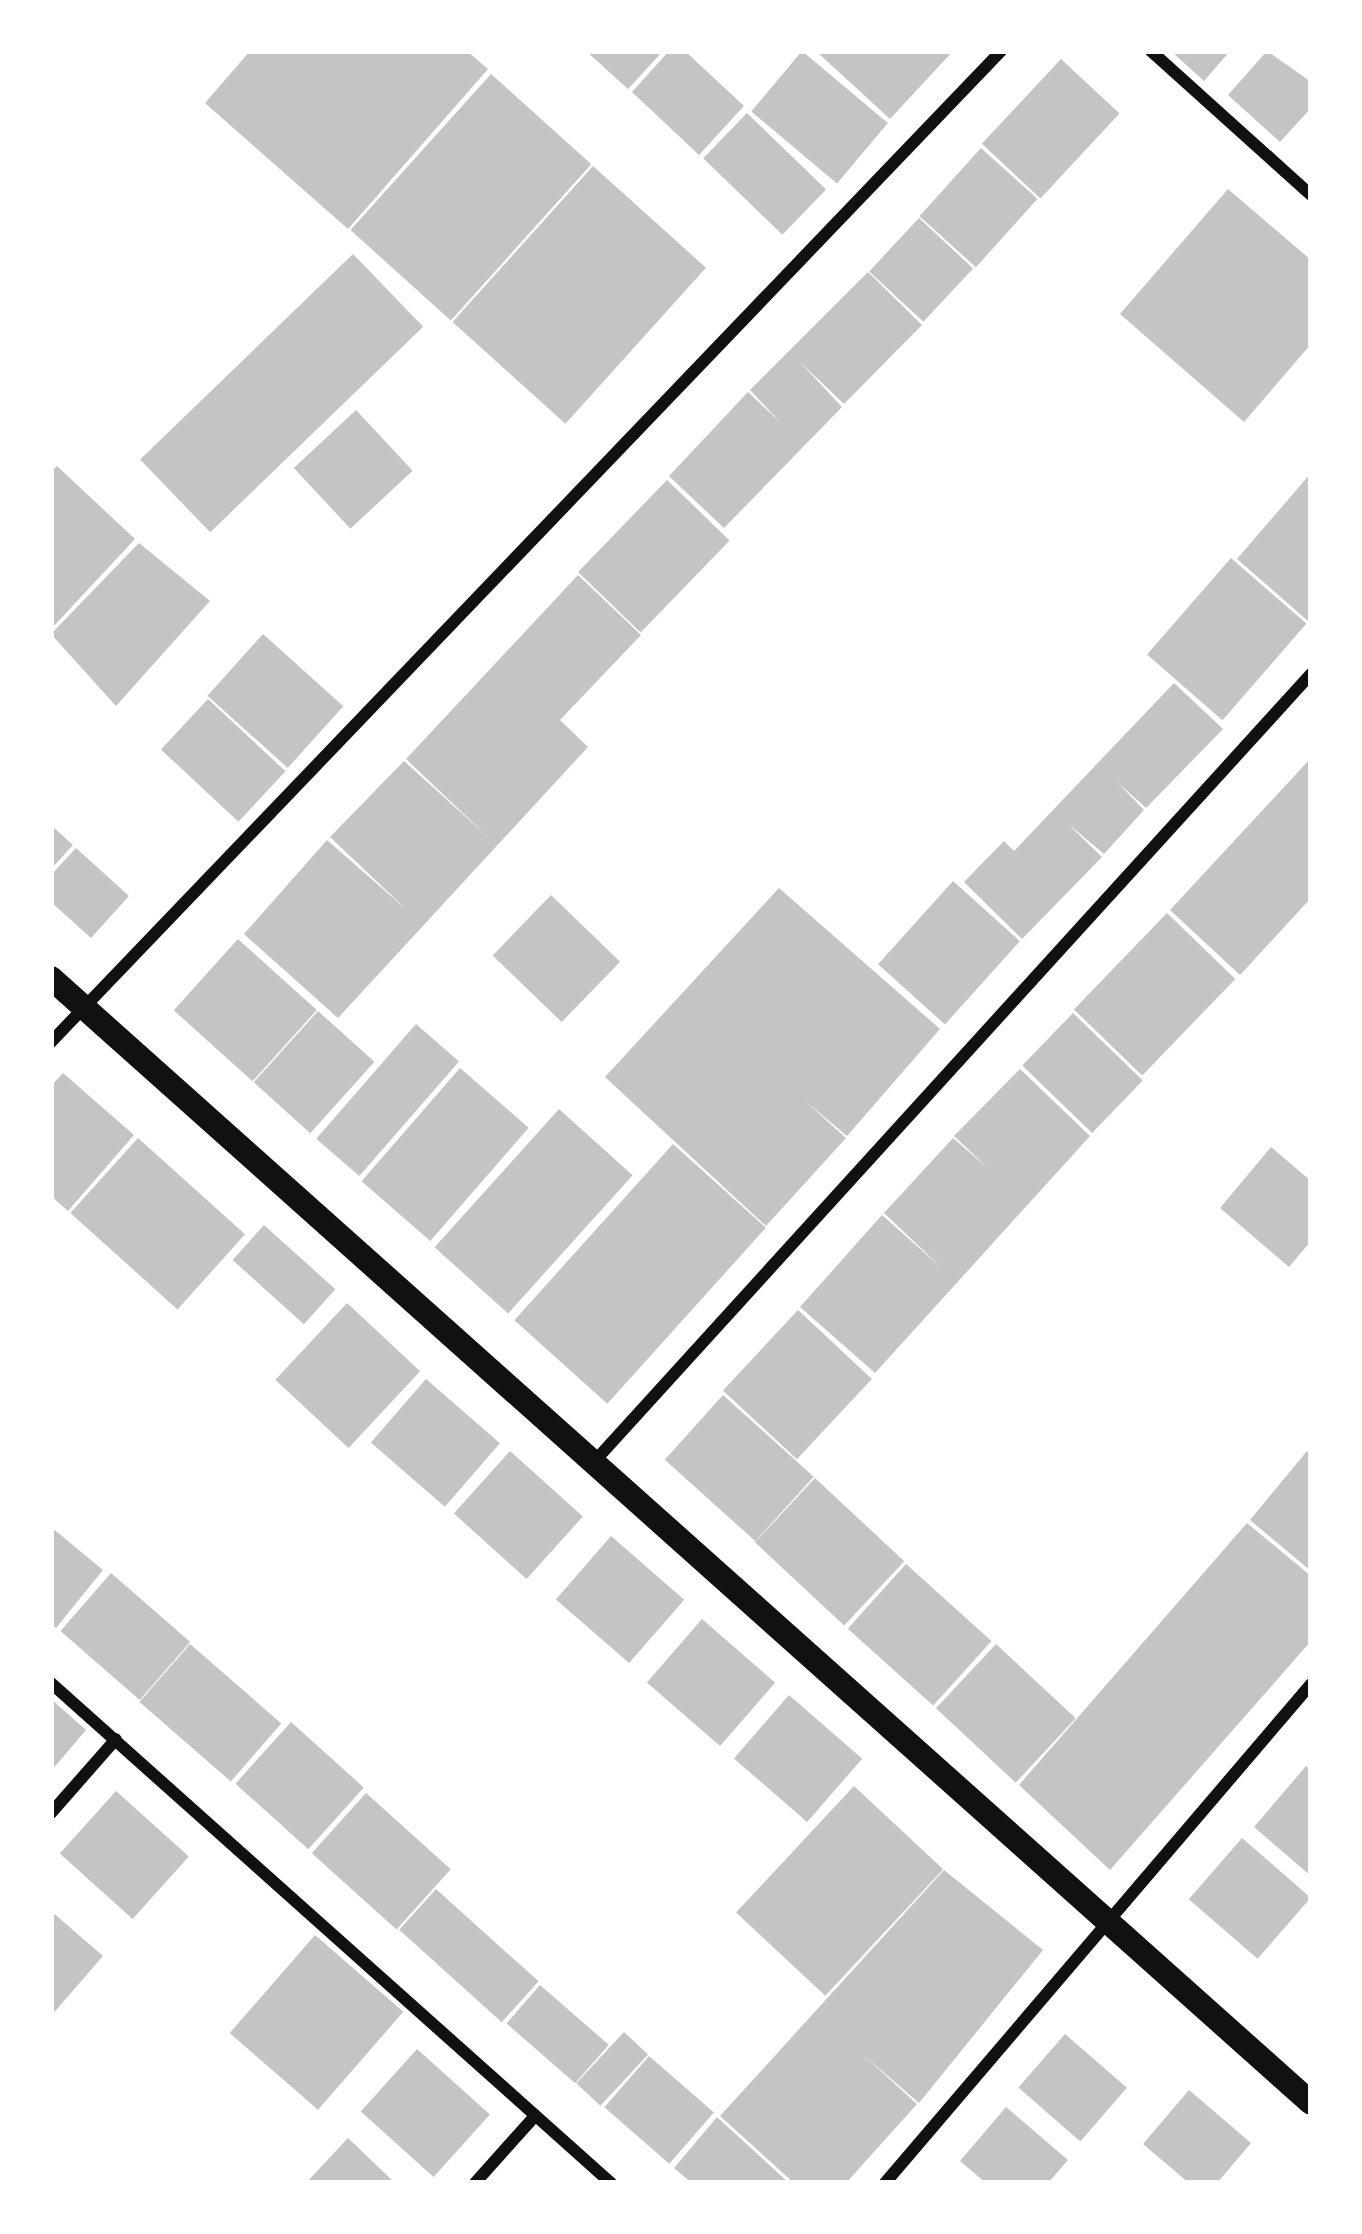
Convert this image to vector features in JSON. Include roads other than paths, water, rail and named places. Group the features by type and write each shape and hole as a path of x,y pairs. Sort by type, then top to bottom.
{"main road":[{"path":"51,978 1311,2103"}],"street":[{"path":"51,1042 1001,51"},
{"path":"1151,51 1311,196"},
{"path":"592,1463 1311,674"},
{"path":"51,1683 611,2183"},
{"path":"885,2183 1311,1684"},
{"path":"51,1814 116,1739"},
{"path":"475,2183 535,2116"}]}
